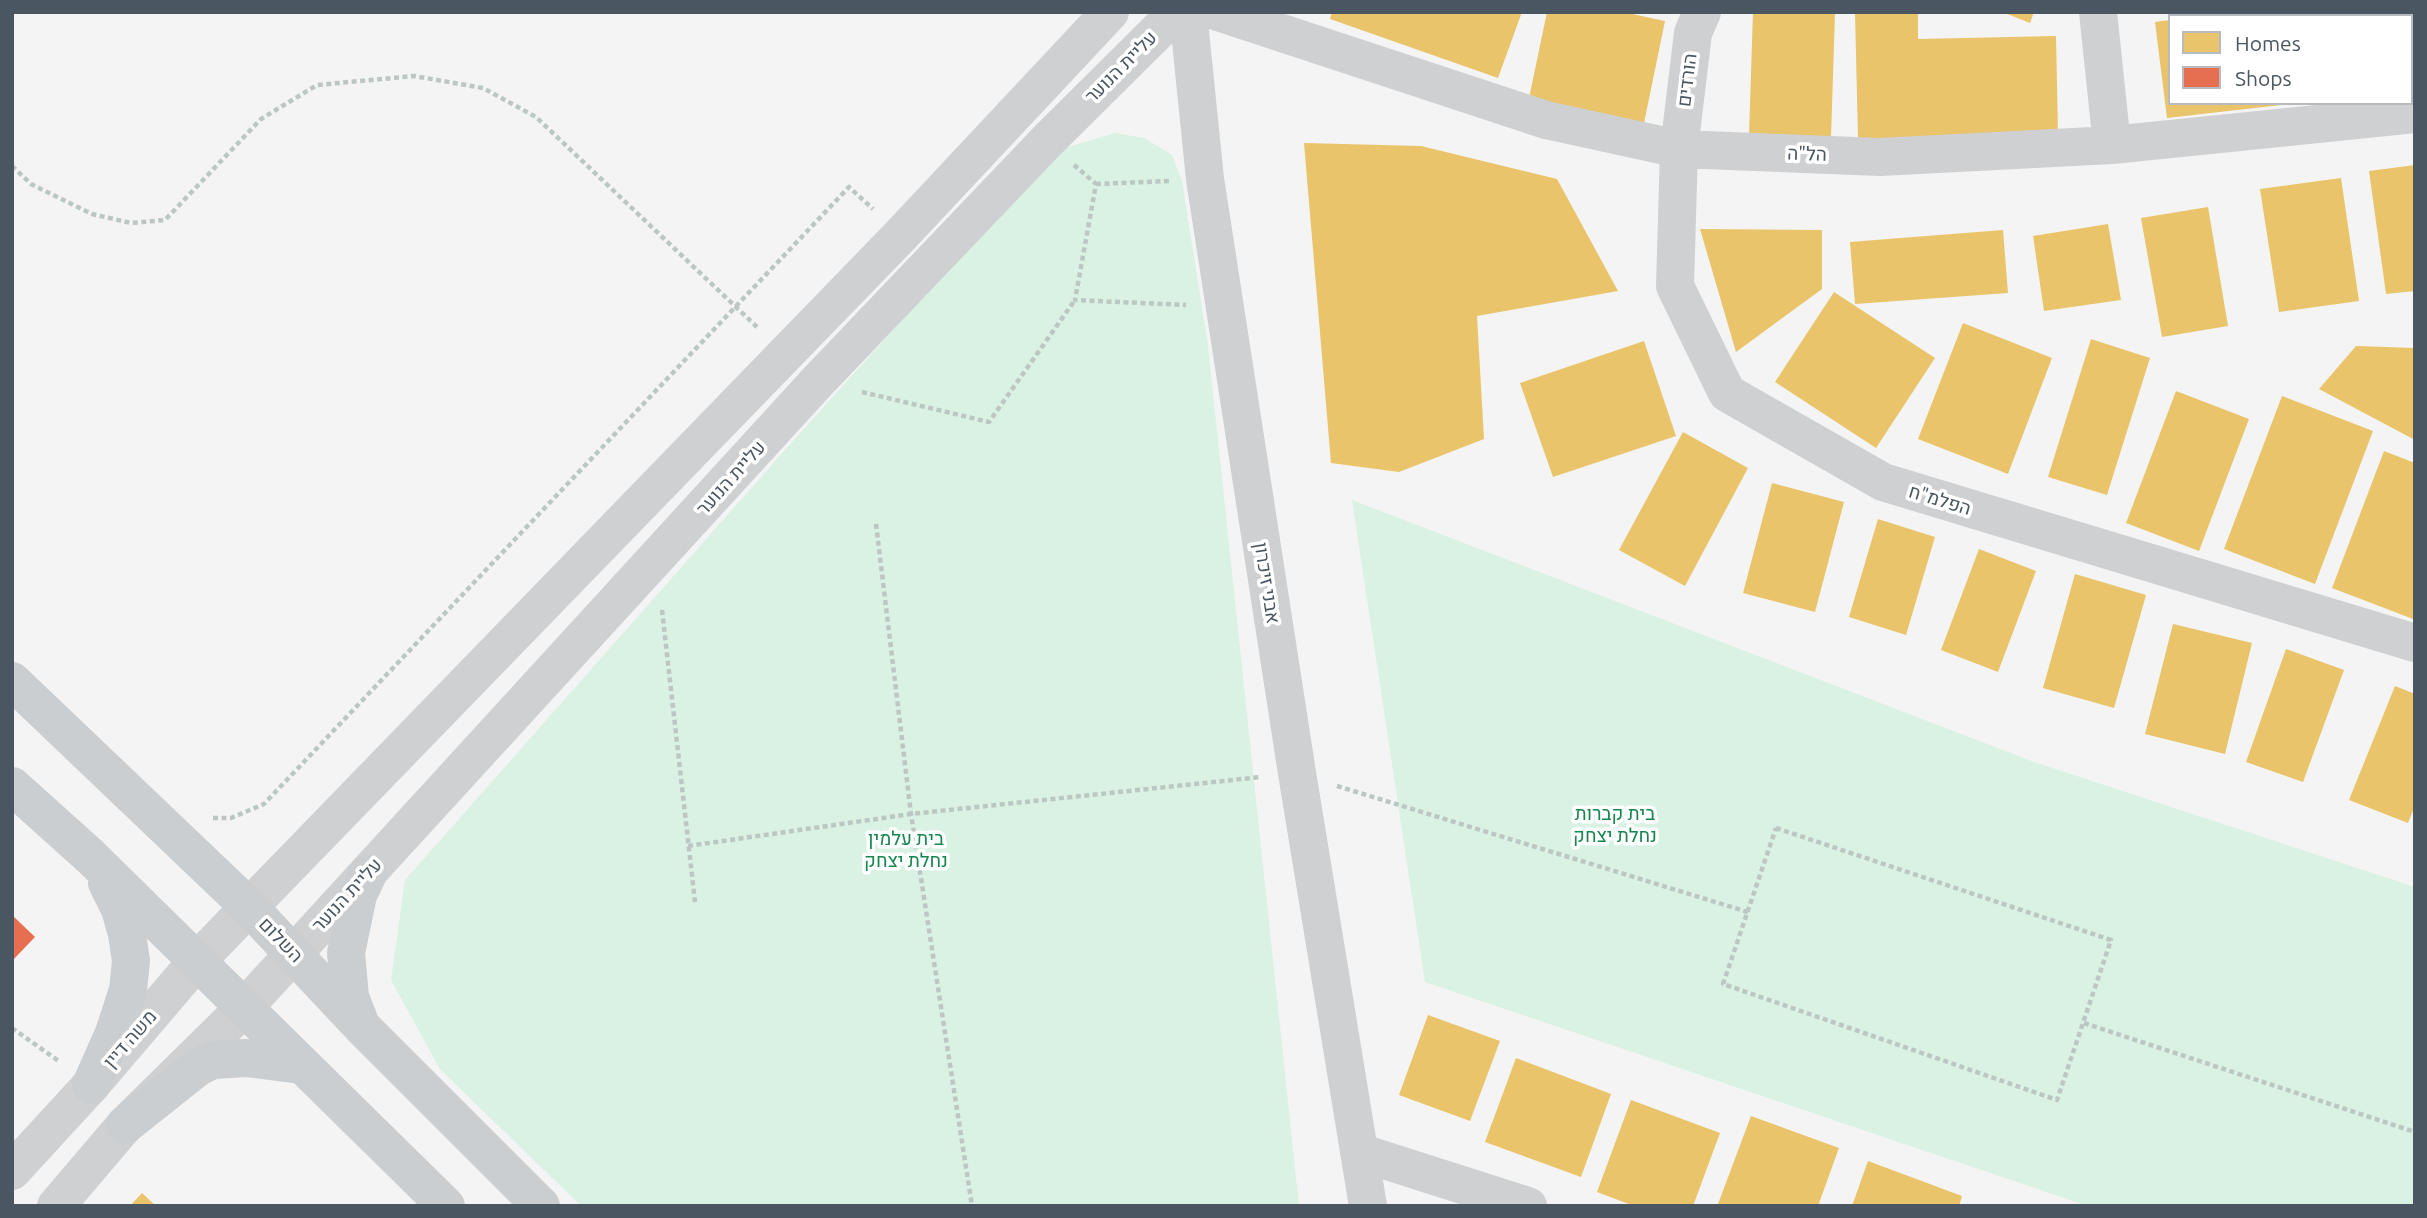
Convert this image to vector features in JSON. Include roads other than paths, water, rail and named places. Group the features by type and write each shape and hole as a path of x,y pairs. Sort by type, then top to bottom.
{"main road":[{"name":"השלום","path":"12,681 249,906 363,1028 541,1206"},
{"path":"12,786 91,857 446,1206"},
{"path":"91,857 120,909 131,961 124,1001 114,1033 91,1084"},
{"path":"363,1028 350,997 346,953 358,895 368,874"},
{"path":"125,1125 198,1067 213,1060 247,1058 301,1065"}],"street":[{"path":"249,906 901,235 1110,12"},
{"name":"עליית הנוער","path":"293,952 368,874 818,382 1047,141 1177,12"},
{"name":"אבני זיכרון","path":"1188,12 1205,179 1297,773 1368,1206"},
{"name":"הל\"ה","path":"1218,12 1546,120 1679,149 1880,157 2112,145 2415,114"},
{"name":"הורדים","path":"1679,149 1693,33 1702,12"},
{"path":"2098,12 2112,145"},
{"name":"הפלמ\"ח","path":"1679,149 1675,286 1727,393 1883,482 2415,643"},
{"name":"משה דיין","path":"12,1171 249,906"},
{"path":"56,1206 125,1125 243,1009 293,952"},
{"path":"1359,1152 1528,1206"}],"park label":[{"name":"בית קברות נחלת יצחק","path":"1615,825"},
{"name":"בית עלמין נחלת יצחק","path":"906,850"}]}
